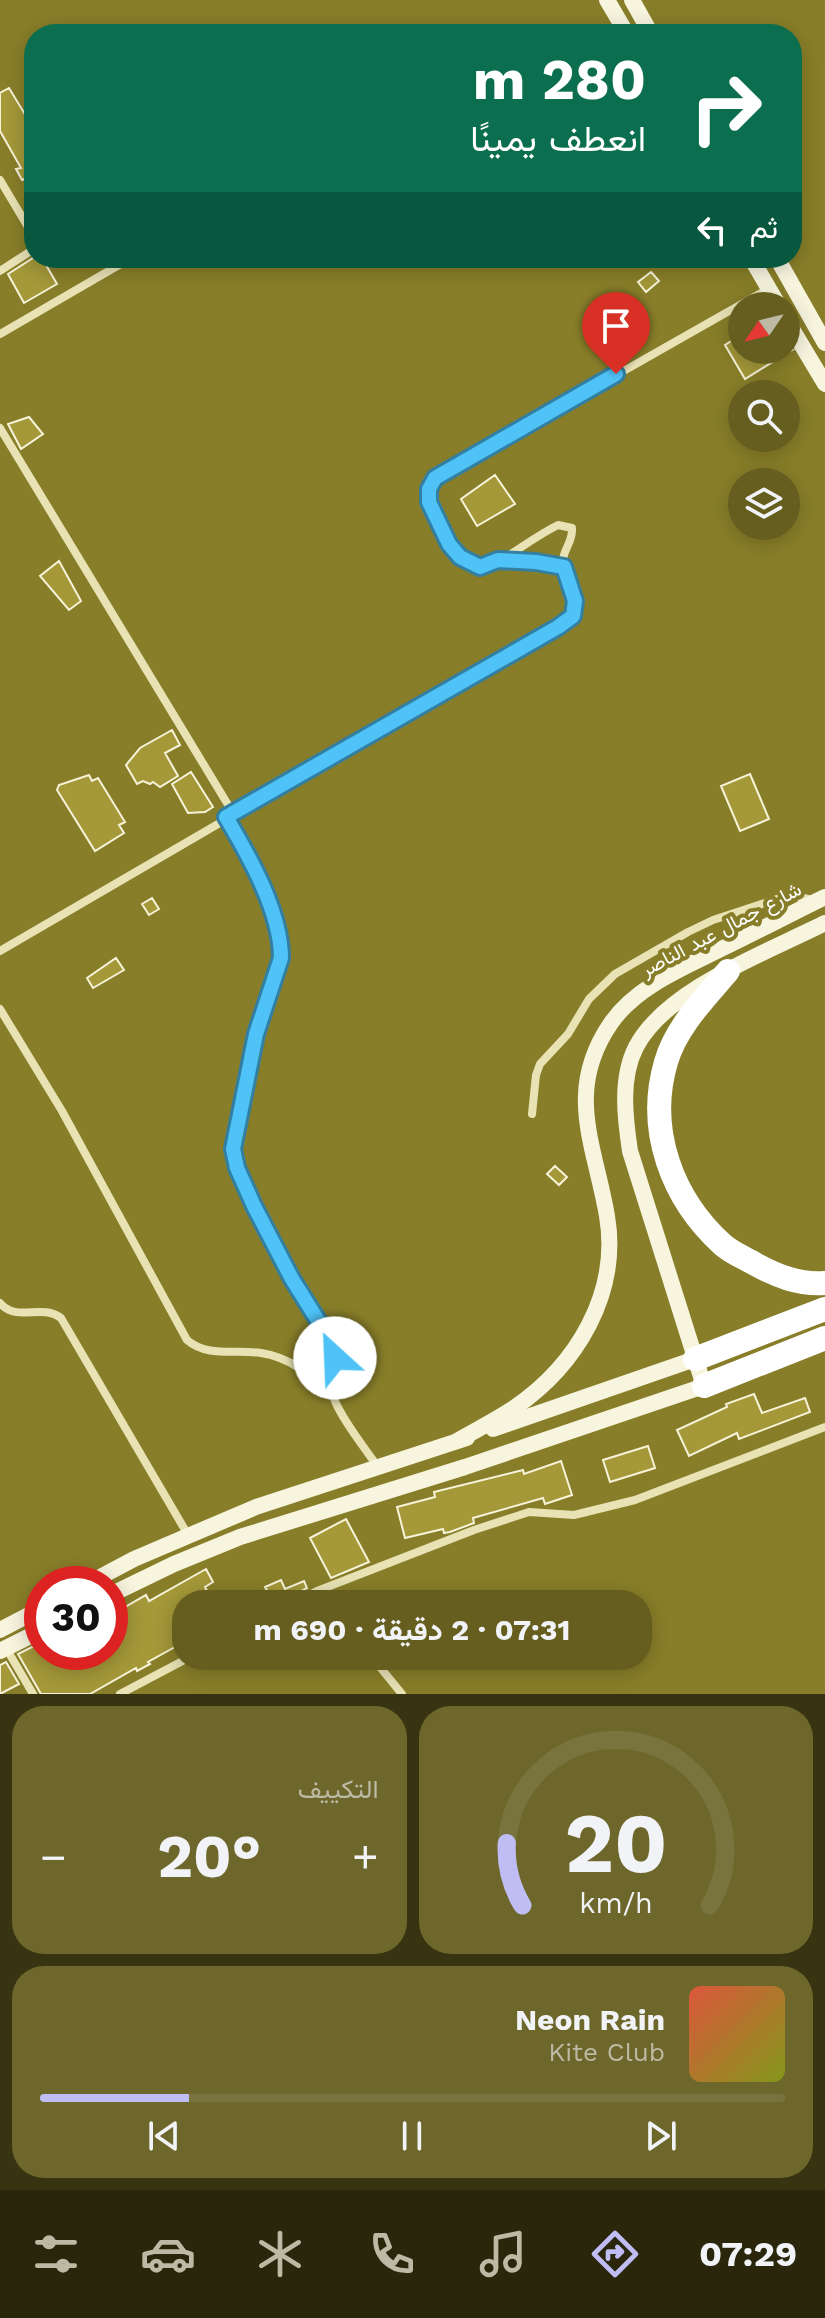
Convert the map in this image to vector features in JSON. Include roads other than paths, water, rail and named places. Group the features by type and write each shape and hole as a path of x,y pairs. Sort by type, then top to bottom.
{"highway":[{"path":"728,971 696,1009 667,1059 659,1109 660,1135 667,1161 678,1188 694,1213 725,1247 770,1272 794,1281 825,1283"},
{"path":"695,1359 825,1309"},
{"path":"704,1386 825,1338"}],"main road":[{"path":"607,0 621,24"},
{"path":"632,0 645,24"},
{"path":"756,268 770,292"},
{"path":"783,268 825,343"},
{"path":"800,342 825,384"},
{"name":"شارع جمال عبد الناصر","path":"457,1441 529,1396 578,1347 597,1308 608,1265 610,1242 584,1108 592,1061 611,1023 641,993 821,899"},
{"name":"شارع جمال عبد الناصر","path":"704,1386 630,1151 625,1100 634,1049 662,1013 676,1001 728,971 825,923"},
{"path":"124,1566 256,1507 695,1359"},
{"path":"128,1586 240,1537 465,1467 704,1386"},
{"path":"0,1630 24,1617"},
{"path":"3,1649 24,1639"}],"street":[{"path":"0,180 24,220"},
{"path":"0,271 24,258"},
{"path":"0,334 114,268"},
{"path":"0,951 570,619 576,606 563,557 572,541 572,528 563,524 554,527 485,567 475,566 454,551 429,502 429,489 435,478 768,289"},
{"path":"0,428 229,815 269,904 281,958 252,1049 233,1149 242,1182 280,1258 333,1349 333,1394"},
{"path":"498,560 564,567"},
{"path":"532,1114 540,1064 568,1034 589,999 615,974 713,920 780,898 821,899"},
{"path":"0,1009 62,1111 187,1340 204,1351 259,1353 294,1364 333,1394 378,1468"},
{"path":"0,1303 13,1313 43,1310 61,1318 188,1535"},
{"path":"320,1590 529,1512 574,1515 635,1500 825,1427"},
{"path":"3,1649 33,1694"},
{"path":"120,1694 172,1667"},
{"path":"382,1670 402,1694"}]}
